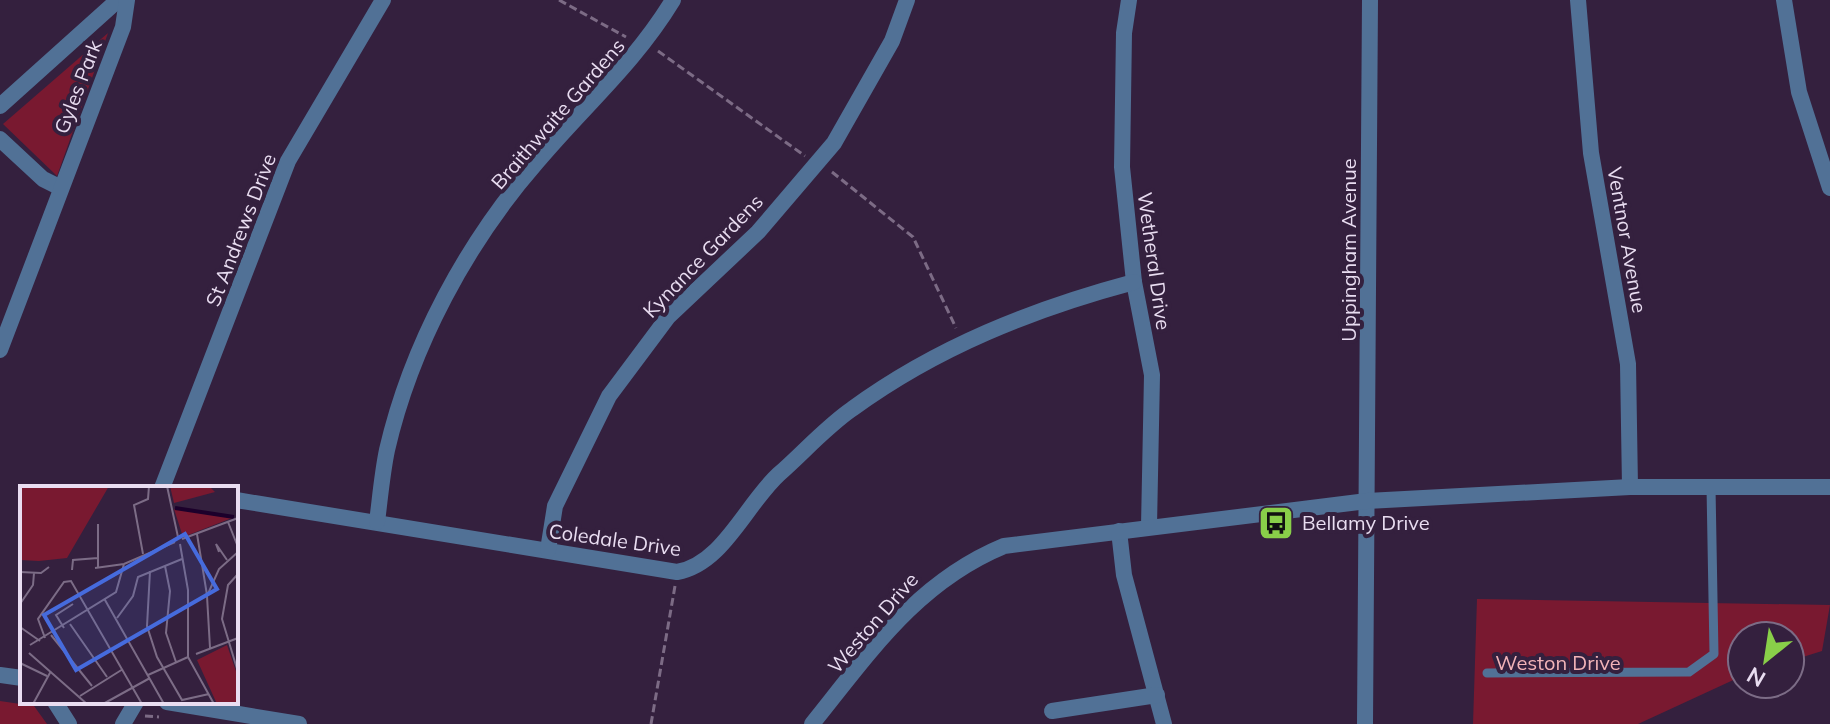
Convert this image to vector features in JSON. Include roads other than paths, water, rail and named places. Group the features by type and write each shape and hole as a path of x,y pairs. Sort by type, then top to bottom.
{"street":[{"path":"0,106 118,0"},
{"name":"Gyles Park","path":"0,350 8,307 61,188 123,27 127,0"},
{"name":"St Andrews Drive","path":"164,486 288,161 383,0"},
{"name":"Braithwaite Gardens","path":"377,522 387,450 422,347 473,247 536,163 647,43 673,0"},
{"name":"Kynance Gardens","path":"548,550 555,506 609,396 668,317 758,232 834,143 892,41 907,0"},
{"name":"Wetheral Drive","path":"1129,0 1124,33 1122,167 1134,282 1152,375 1149,526"},
{"name":"Uppingham Avenue","path":"1367,501 1370,0"},
{"name":"Ventnor Avenue","path":"1578,0 1591,153 1628,364 1630,487"},
{"path":"1784,0 1799,92 1830,188"},
{"path":"0,139 43,179 61,188"},
{"name":"Coledale Drive","path":"238,500 677,572 696,569 711,557 760,492 851,409 963,342 1053,304 1134,282"},
{"name":"Weston Drive","path":"812,724 916,599 969,560 1004,546 1367,501 1630,487 1830,487"},
{"path":"1365,724 1367,501"},
{"path":"1119,531 1130,601 1164,724"},
{"path":"0,675 20,678"},
{"path":"1052,711 1157,695"},
{"path":"56,704 69,724"},
{"path":"123,724 135,704"},
{"path":"179,704 299,724"}],"lane":[{"path":"1487,673 1689,672 1714,654 1711,487"}],"place":[{"name":"Bellamy Drive","path":"1276,523"}]}
